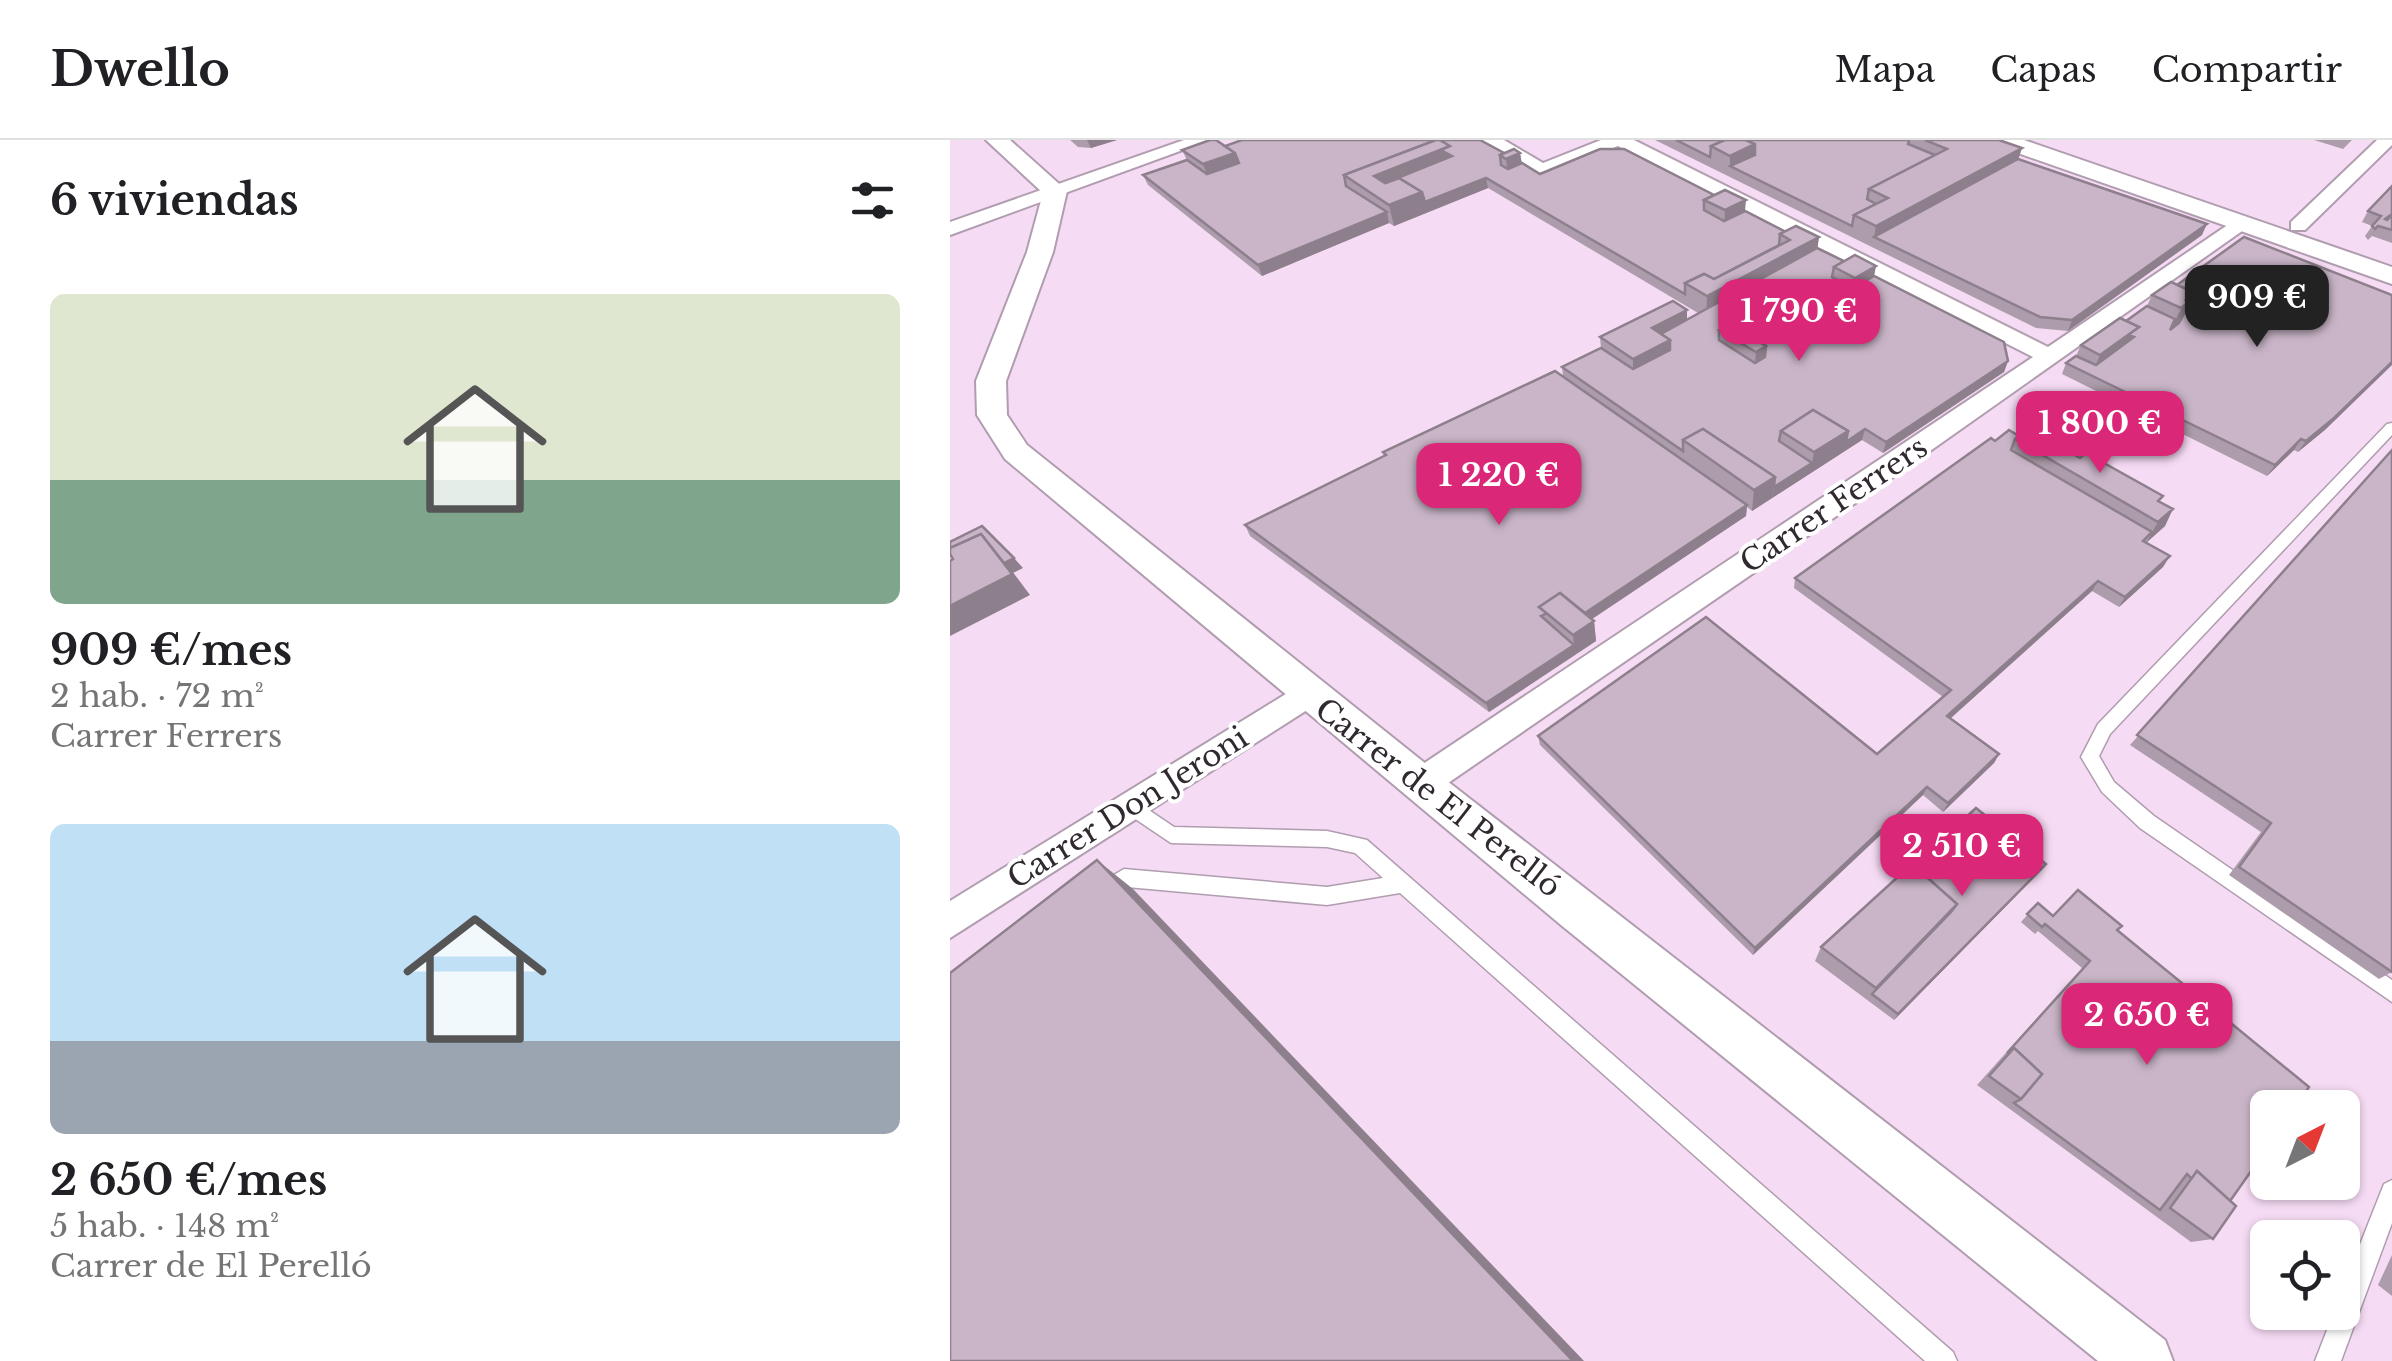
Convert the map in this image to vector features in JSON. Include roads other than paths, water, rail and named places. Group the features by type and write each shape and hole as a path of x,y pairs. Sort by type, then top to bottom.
{"street":[{"path":"998,140 1055,191"},
{"path":"950,228 1200,140"},
{"path":"1490,140 1542,170 1619,140 2050,357"},
{"path":"2003,140 2392,276"},
{"path":"2048,140 2392,258"},
{"path":"2298,226 2387,140"},
{"name":"Carrer de El Perelló","path":"1055,191 1040,252 991,381 992,415 1016,452 1307,694 1423,782 1706,1015 2144,1361"},
{"name":"Carrer Ferrers","path":"1423,782 2242,224"},
{"name":"Carrer Don Jeroni","path":"950,921 1307,694"}],"lane":[{"path":"2392,427 2104,729 2090,758 2108,787 2146,822 2392,992"},
{"path":"1131,806 1171,834 1327,839 1360,846 1944,1361"},
{"path":"1092,899 1124,878 1327,896 1401,884"},
{"path":"2328,1361 2392,1192"}]}
